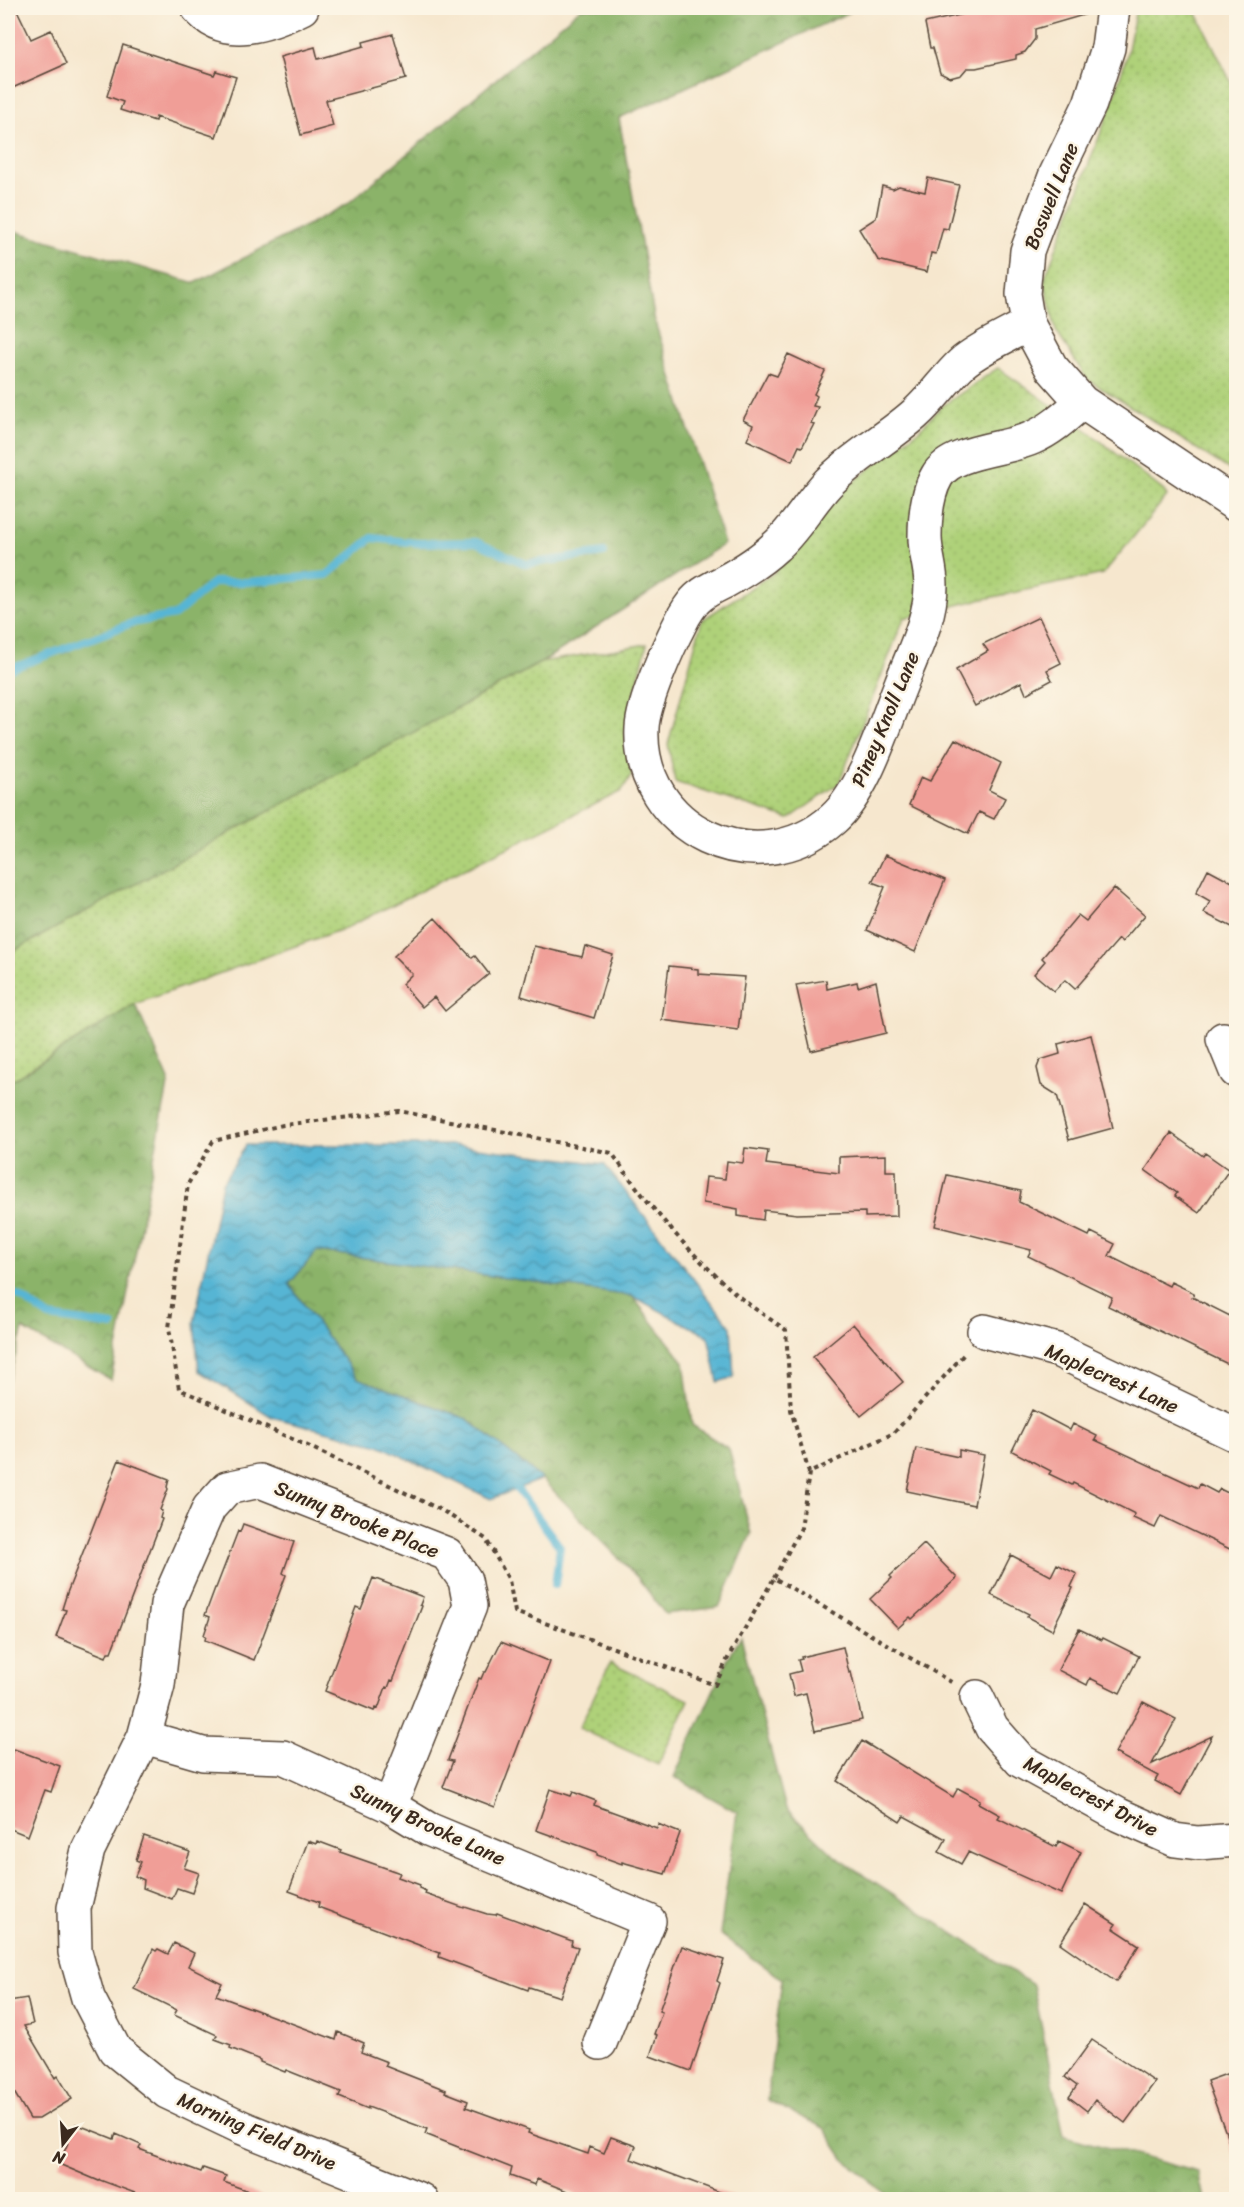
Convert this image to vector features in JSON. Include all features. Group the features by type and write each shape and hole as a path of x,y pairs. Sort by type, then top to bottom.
{"street":[{"path":"198,8 216,23 235,28 265,23 302,8"},
{"name":"Boswell Lane","path":"1113,8 1108,48 1090,104 1056,174 1027,252 1023,294 1028,324 1051,367 1082,402 1236,505"},
{"name":"Piney Knoll Lane","path":"1028,324 964,361 914,415 857,457 828,483 777,546 745,570 698,597 681,621 655,681 642,726 645,756 656,789 675,815 701,836 729,846 754,850 782,846 807,837 834,818 854,794 874,752 926,618 931,586 925,538 928,501 938,475 948,464 973,454 1028,441 1049,430 1082,402"},
{"path":"1223,1039 1236,1071"},
{"name":"Maplecrest Lane","path":"984,1330 1057,1350 1236,1435"},
{"name":"Sunny Brooke Place","path":"144,1737 158,1684 167,1604 209,1508 227,1488 260,1481 447,1554 465,1580 470,1606 390,1806"},
{"name":"Maplecrest Drive","path":"977,1697 992,1728 1021,1761 1119,1815 1175,1840 1198,1843 1236,1840"},
{"name":"Sunny Brooke Lane","path":"144,1737 203,1754 283,1757 390,1806 428,1829 649,1922 600,2043"},
{"name":"Morning Field Drive","path":"144,1737 88,1850 74,1908 75,1952 88,1998 115,2050 167,2092 243,2128 421,2199"}],"path":[{"path":"399,1111 612,1153 629,1178 679,1237 734,1293 786,1330 791,1410 809,1473 801,1528 774,1578 715,1685 515,1612 509,1580 486,1539 443,1511 308,1446 179,1389 169,1328 188,1184 213,1141 283,1125 399,1111"},
{"path":"809,1473 894,1433 984,1330"},
{"path":"774,1578 977,1697"}],"green space":[{"path":"581,8 848,8 850,12 619,118 655,322 724,544 542,662 8,954 8,229 195,283 346,205"},
{"path":"1136,8 1195,10 1236,92 1236,474 1087,379 1056,331 1044,280 1111,106 1127,55"},
{"path":"998,368 1080,425 1164,491 1167,496 1103,574 904,618 839,783 789,819 675,782 668,744 702,620 774,573 830,500 919,430 941,407"},
{"path":"647,644 625,733 632,773 622,791 348,927 135,1004 8,1083 8,954 542,662"},
{"path":"135,1004 169,1080 111,1380 23,1329 8,1382 8,1083"},
{"path":"317,1251 632,1296 684,1362 692,1425 729,1449 751,1534 719,1607 665,1614 638,1578 542,1479 467,1419 357,1378 289,1284"},
{"path":"741,1637 786,1809 836,1857 1033,1985 1064,2136 1198,2172 1204,2199 892,2199 845,2160 824,2128 767,2100 782,1979 720,1934 737,1812 674,1777 729,1656"},
{"path":"610,1663 689,1700 658,1765 579,1728"}],"water":[{"path":"246,1145 453,1145 604,1164 731,1327 734,1377 718,1382 708,1336 632,1296 317,1251 289,1284 357,1378 467,1419 542,1479 491,1499 379,1445 272,1417 199,1371 194,1323 222,1183"}],"building":[{"path":"8,8 16,8 31,39 51,30 66,64 8,90"},
{"path":"990,8 1086,8 1087,14 1035,29 1035,39 1025,52 1016,55 1016,59 967,68 961,75 950,78 940,73 933,48 930,48 925,23"},
{"path":"393,34 406,79 326,100 333,126 301,135 280,57 315,47 318,59 364,46 363,42"},
{"path":"123,45 214,75 216,71 236,77 216,137 156,117 155,121 120,110 123,102 107,96"},
{"path":"928,178 959,185 948,229 943,228 936,254 931,253 927,272 878,260 859,229 876,218 882,186 893,189 899,186 925,192"},
{"path":"788,354 825,371 814,394 817,396 813,406 818,407 811,423 814,424 792,461 747,440 753,425 743,420 768,373 777,376"},
{"path":"1039,617 1061,663 1047,670 1052,680 1026,694 1021,682 975,706 956,670 988,651 983,644"},
{"path":"955,739 1001,763 989,790 1005,798 994,819 979,812 968,834 909,805 921,777 930,781"},
{"path":"885,855 945,880 915,952 867,930 885,887 872,882"},
{"path":"1208,869 1236,884 1236,929 1204,913 1210,901 1196,893"},
{"path":"1114,888 1145,915 1122,942 1119,939 1075,989 1065,980 1054,991 1034,974 1045,961 1042,958 1078,915 1086,921"},
{"path":"435,918 472,958 475,956 489,974 445,1011 434,997 422,1007 402,984 412,974 394,956"},
{"path":"534,946 582,957 585,946 613,955 594,1018 521,996"},
{"path":"669,966 698,969 698,974 745,977 738,1030 662,1020"},
{"path":"826,980 827,989 857,982 858,987 876,981 886,1033 811,1051 796,985"},
{"path":"1091,1035 1113,1128 1069,1140 1057,1095 1041,1085 1037,1068 1040,1060 1060,1054 1058,1044"},
{"path":"1171,1133 1203,1156 1205,1153 1229,1170 1199,1213 1175,1196 1177,1193 1145,1170"},
{"path":"745,1148 768,1151 766,1164 839,1173 839,1157 886,1155 886,1171 896,1171 897,1216 865,1217 865,1212 797,1214 764,1210 763,1220 738,1216 738,1209 703,1203 706,1177 725,1179 727,1161 743,1163"},
{"path":"947,1175 1021,1191 1019,1202 1089,1236 1091,1232 1115,1244 1109,1256 1169,1286 1171,1282 1194,1293 1192,1297 1236,1319 1236,1368 1108,1306 1112,1297 1028,1256 1031,1250 935,1226"},
{"path":"853,1324 903,1382 861,1416 813,1357"},
{"path":"1032,1410 1070,1430 1073,1424 1097,1436 1095,1440 1198,1488 1200,1484 1217,1493 1220,1489 1236,1497 1236,1552 1161,1516 1155,1528 1133,1518 1135,1514 1073,1483 1072,1485 1049,1474 1051,1471 1012,1451"},
{"path":"916,1448 959,1457 959,1450 984,1455 974,1505 907,1491"},
{"path":"119,1460 169,1479 168,1489 160,1510 162,1519 111,1652 108,1652 106,1657 56,1637 66,1610 62,1609 67,1593"},
{"path":"243,1524 294,1542 283,1573 286,1575 254,1660 205,1640 204,1635 210,1617 205,1615 238,1531 240,1532"},
{"path":"924,1544 957,1578 912,1619 910,1617 898,1628 870,1599 892,1578 890,1576"},
{"path":"1011,1555 1051,1576 1057,1564 1077,1574 1071,1587 1073,1588 1052,1630 1027,1617 1029,1614 991,1595"},
{"path":"373,1578 423,1597 420,1605 422,1606 393,1681 391,1680 388,1688 386,1687 378,1709 374,1711 325,1691 356,1607 361,1609"},
{"path":"1079,1629 1139,1656 1120,1693 1090,1678 1087,1685 1058,1670"},
{"path":"501,1642 550,1662 495,1807 443,1787 453,1761 448,1760 479,1678 481,1679 486,1672"},
{"path":"843,1647 862,1720 815,1731 806,1693 794,1696 789,1674 801,1671 798,1660 802,1659 801,1657"},
{"path":"1143,1702 1176,1719 1152,1764 1212,1736 1181,1795 1155,1781 1158,1776 1115,1753"},
{"path":"862,1741 953,1797 958,1788 980,1800 978,1803 1000,1815 998,1818 1056,1847 1059,1841 1081,1852 1061,1894 968,1852 961,1864 939,1852 946,1839 904,1816 900,1822 837,1781"},
{"path":"14,1749 60,1766 51,1792 45,1790 28,1836 8,1828 8,1766"},
{"path":"550,1789 571,1796 573,1792 596,1801 594,1805 657,1828 658,1824 680,1833 665,1874 622,1862 622,1864 597,1855 597,1852 536,1830"},
{"path":"144,1836 190,1852 184,1868 199,1873 192,1893 177,1888 172,1899 143,1888 144,1880 135,1876 141,1862 136,1860"},
{"path":"308,1841 316,1844 317,1841 341,1850 340,1852 400,1873 398,1877 420,1885 419,1888 426,1891 425,1894 464,1908 487,1914 496,1915 497,1913 572,1941 571,1945 578,1947 560,1997 529,1987 528,1990 439,1957 440,1953 318,1907 319,1902 289,1891"},
{"path":"1085,1904 1116,1924 1113,1928 1139,1945 1116,1982 1060,1943"},
{"path":"174,1943 194,1953 188,1966 222,1983 216,1995 336,2040 338,2032 364,2043 361,2052 387,2062 385,2066 446,2090 445,2092 468,2101 466,2107 529,2130 528,2133 588,2154 590,2147 604,2153 611,2137 636,2146 631,2159 733,2197 733,2199 587,2199 537,2179 535,2185 510,2176 512,2168 425,2134 427,2129 368,2107 368,2109 339,2097 341,2092 260,2062 260,2060 230,2048 231,2045 215,2039 217,2035 174,2015 177,2010 134,1989 153,1949 168,1954"},
{"path":"682,1946 724,1960 717,1981 720,1983 691,2071 650,2056 657,2035 654,2034 662,2012 659,2011"},
{"path":"27,1998 33,2024 24,2026 55,2078 58,2076 72,2099 39,2119 30,2119 8,2082 8,1999 9,2001"},
{"path":"1092,2040 1155,2082 1125,2123 1095,2100 1087,2111 1069,2097 1077,2086 1065,2077"},
{"path":"1232,2072 1236,2084 1236,2155 1234,2155 1207,2081"},
{"path":"76,2124 114,2139 116,2134 141,2145 139,2149 201,2172 203,2168 226,2176 224,2182 264,2197 263,2199 151,2199 99,2181 59,2164"}],"waterway":[{"path":"8,670 132,623 175,615 214,582 248,582 327,575 372,538 417,543 476,542 526,564 604,553"},
{"path":"8,1293 19,1296 49,1317 113,1326"},
{"path":"517,1489 560,1547 555,1585"}]}
